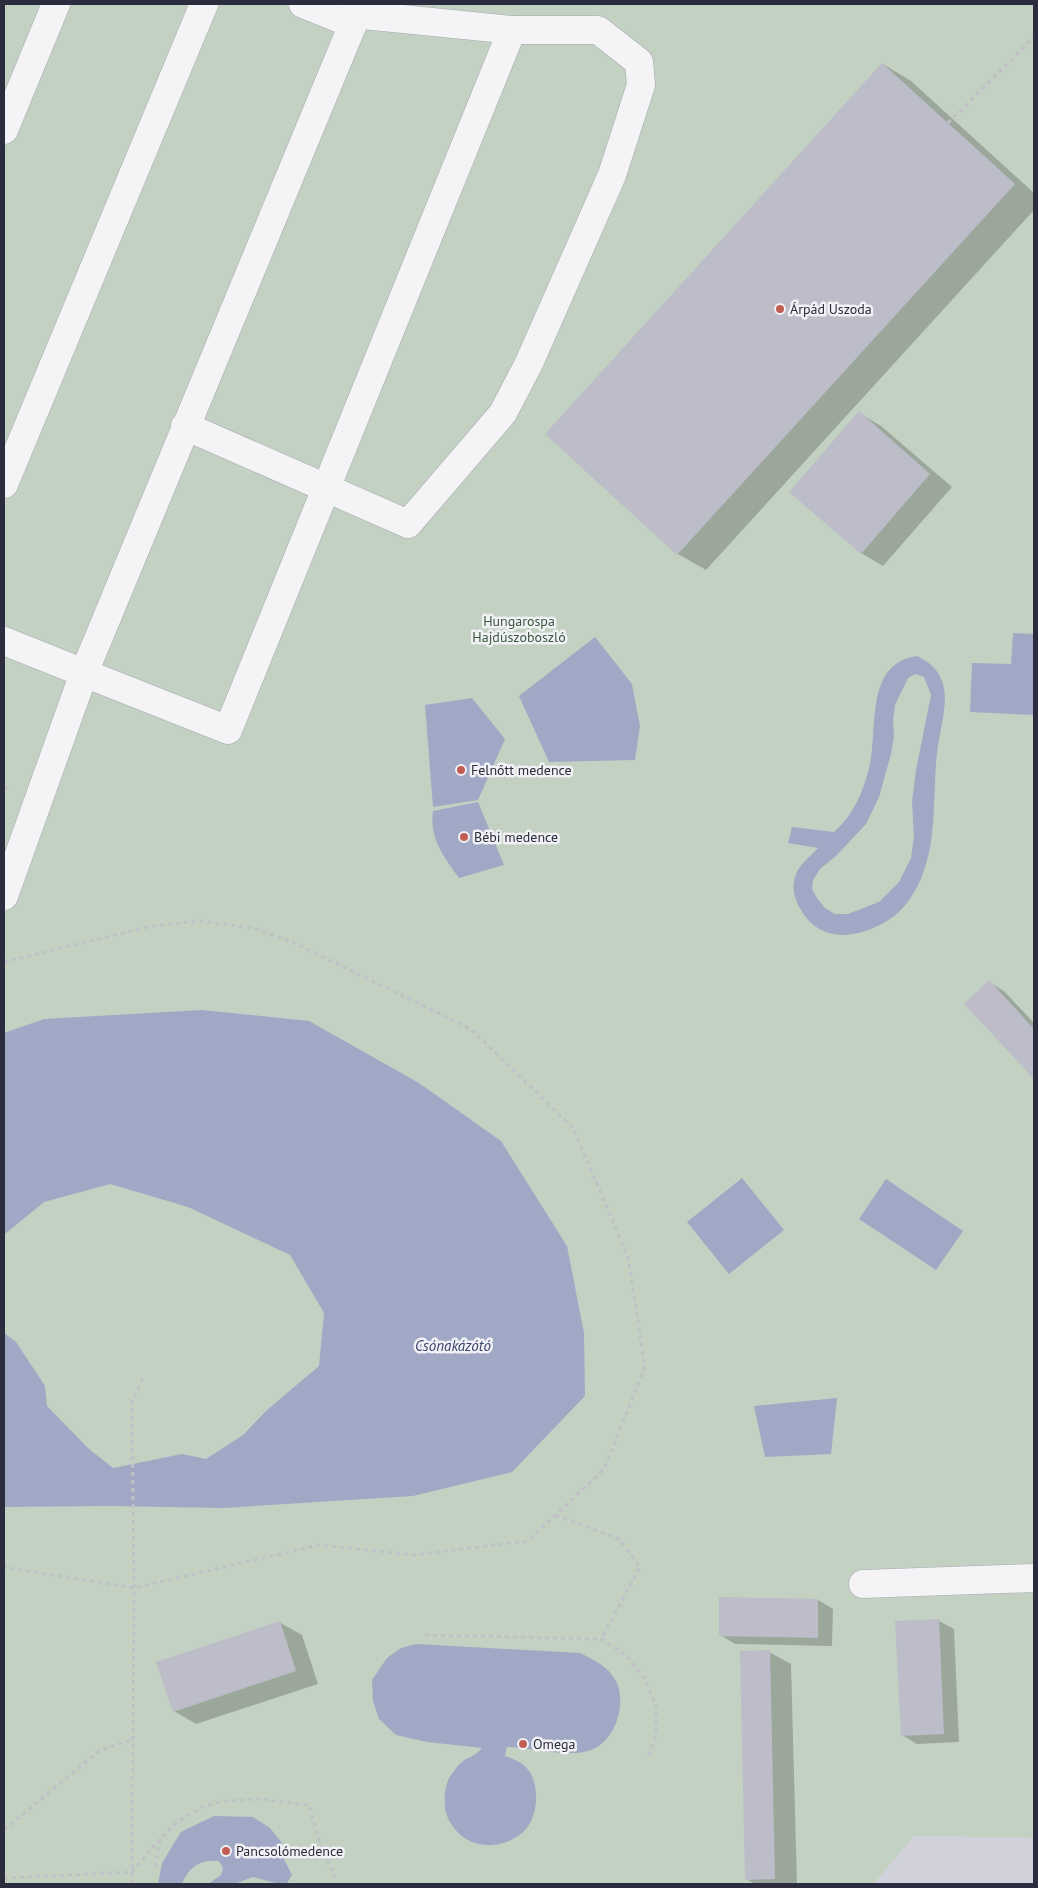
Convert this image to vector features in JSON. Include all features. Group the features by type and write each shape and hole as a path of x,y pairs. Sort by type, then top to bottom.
{"street":[{"path":"4,130 56,4"},
{"path":"4,484 204,4"},
{"path":"185,426 408,524 503,413 529,363 612,175 641,85 639,62 598,30 512,30 354,14 302,4"},
{"path":"4,896 13,842 354,14"},
{"path":"4,641 228,730 512,30"},
{"path":"863,1584 1034,1578"}],"path":[{"path":"948,123 1034,37"},
{"path":"4,962 152,926 200,921 253,928 290,941 471,1029 573,1128 628,1257 645,1367 604,1469 528,1541 415,1555 319,1546 134,1588 4,1568"},
{"path":"132,1884 134,1588 132,1402 143,1377"},
{"path":"556,1515 618,1539 640,1567 601,1639"},
{"path":"425,1635 601,1639 626,1655 645,1679 656,1706 656,1735 648,1758"},
{"path":"4,1830 99,1751 133,1739"},
{"path":"4,1878 132,1872 176,1823 202,1807 224,1801 259,1799 309,1805 317,1835 336,1884"},
{"path":"155,1867 160,1839"}],"shaded area":[{"path":"913,1836 1034,1838 1034,1884 876,1884 876,1881"}],"green space":[{"name":"Hungarospa Hajdúszoboszló","path":"4,4 1034,4 1034,1838 914,1836 876,1881 876,1884 4,1884"}],"water":[{"path":"1013,633 1034,634 1034,715 970,712 972,663 1011,664"},
{"path":"595,637 632,684 640,726 635,760 549,762 519,696"},
{"path":"917,656 930,664 938,673 943,683 945,694 945,706 936,761 933,827 928,858 915,891 907,903 893,917 869,930 856,934 831,934 820,929 810,921 801,910 797,901 794,892 794,879 802,864 818,848 788,843 792,827 834,832 854,808 863,789 869,768 875,712 882,682 890,670 901,661","holes":["915,674 924,677 931,695 916,770 912,802 914,836 911,858 899,882 879,902 848,914 835,914 825,908 817,898 812,889 813,880 820,869 837,855 866,824 879,797 891,754 894,737 895,705 908,678"]},
{"name":"Felnőtt medence","path":"472,698 505,739 478,800 433,807 425,705"},
{"name":"Bébi medence","path":"478,802 504,865 459,878 439,847 433,830 433,811"},
{"name":"Csónakázótó","path":"202,1010 309,1021 419,1083 501,1141 567,1246 584,1333 585,1396 512,1472 413,1496 224,1508 4,1507 4,1333 16,1342 45,1386 47,1406 89,1449 113,1468 182,1454 206,1459 243,1435 267,1410 319,1366 324,1313 290,1255 188,1207 110,1184 44,1202 5,1234 4,1237 4,1033 44,1019"},
{"path":"742,1178 784,1230 729,1274 687,1222"},
{"path":"886,1179 963,1231 936,1270 859,1219"},
{"path":"837,1398 831,1454 765,1457 754,1406"},
{"name":"Omega","path":"416,1644 580,1653 605,1667 616,1681 619,1690 620,1710 613,1730 600,1745 591,1750 572,1753 507,1747 505,1756 519,1762 530,1772 536,1796 536,1804 531,1820 522,1833 513,1839 493,1845 473,1842 464,1838 456,1831 446,1812 446,1788 449,1778 459,1764 482,1748 427,1742 396,1735 379,1719 373,1701 372,1680 387,1658 401,1648"},
{"name":"Pancsolómedence","path":"214,1816 253,1817 270,1828 282,1843 284,1859 292,1875 287,1883 279,1884 253,1877 234,1884 208,1884 221,1875 223,1868 219,1861 206,1861 196,1865 188,1873 182,1884 158,1884 162,1863 181,1832"}],"building":[{"name":"Árpád Uszoda","path":"882,63 1015,184 677,555 545,434"},
{"path":"859,411 930,474 861,554 789,492"},
{"path":"989,980 1034,1029 1034,1079 964,1004"},
{"path":"719,1597 818,1599 818,1638 719,1636"},
{"path":"939,1619 944,1734 901,1736 895,1621"},
{"path":"280,1621 296,1671 173,1712 156,1662"},
{"path":"770,1650 775,1879 745,1880 740,1651"}],"place":[{"name":"Árpád Uszoda","path":"780,309"},
{"name":"Felnőtt medence","path":"461,770"},
{"name":"Bébi medence","path":"464,837"},
{"name":"Omega","path":"523,1744"},
{"name":"Pancsolómedence","path":"226,1851"}]}
